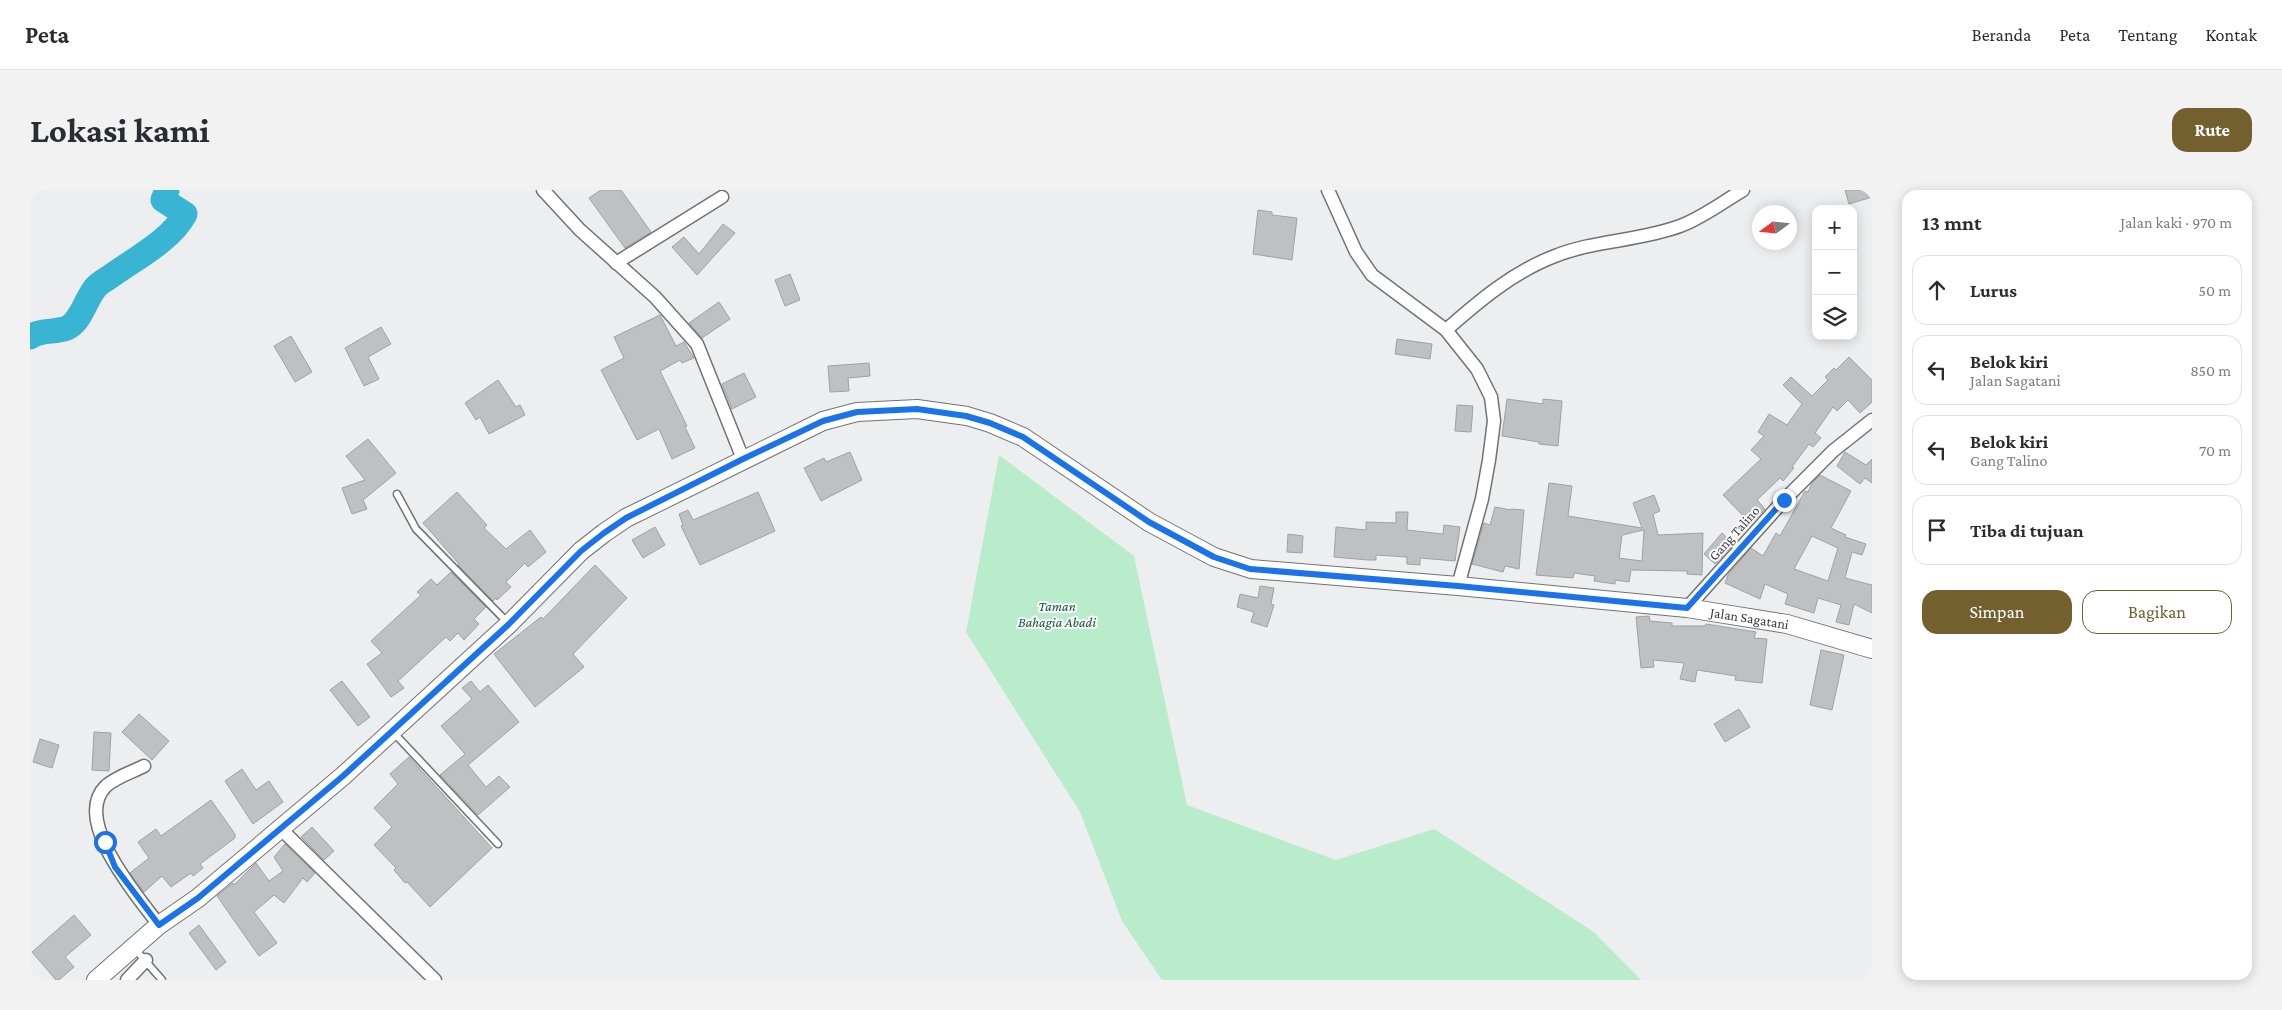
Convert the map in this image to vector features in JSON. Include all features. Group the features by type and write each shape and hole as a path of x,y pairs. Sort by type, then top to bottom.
{"street":[{"path":"543,190 580,230 655,298 697,344 743,459"},
{"path":"1328,190 1356,252 1372,276 1446,330 1477,369 1491,397 1494,420 1482,499 1458,586"},
{"path":"1446,330 1487,294 1522,271 1590,245 1630,239 1681,226 1743,190"},
{"path":"616,263 722,197"},
{"name":"Jalan Sagatani","path":"96,980 140,954 159,925 198,898 343,776 509,624 581,551 604,533 626,518 743,459 823,421 840,416 886,409 942,411 966,416 1023,437 1149,522 1214,557 1250,569 1458,586 1687,608 1787,624 1872,649"},
{"name":"Gang Talino","path":"1687,608 1784,500 1833,451 1872,420"},
{"path":"144,766 106,786 95,803 95,811 108,854 115,867 159,925"},
{"path":"280,828 435,980"},
{"path":"127,980 140,954"}],"lane":[{"path":"397,494 416,528 509,624"},
{"path":"392,730 498,844"},
{"path":"140,954 162,980"}],"green space":[{"name":"Taman Bahagia Abadi","path":"999,455 1134,556 1187,805 1336,860 1434,829 1594,932 1641,980 1162,980 1122,921 1080,812 966,632"}],"building":[{"path":"601,190 621,190 651,232 625,248 589,198"},
{"path":"1845,190 1872,190 1872,197 1849,204"},
{"path":"1258,210 1272,212 1272,215 1297,218 1292,260 1253,254"},
{"path":"723,224 735,233 697,275 672,247 684,237 699,254"},
{"path":"790,274 800,300 785,306 775,280"},
{"path":"719,302 730,319 702,338 689,323"},
{"path":"660,315 676,346 684,342 694,358 682,363 680,360 660,371 687,426 685,427 695,448 672,459 659,429 637,440 601,370 624,358 614,337"},
{"path":"381,327 391,344 368,357 379,379 364,386 345,348"},
{"path":"291,336 312,372 295,382 274,346"},
{"path":"1397,339 1432,344 1430,359 1395,354"},
{"path":"1849,357 1872,380 1872,402 1860,413 1848,400 1837,411 1833,407 1815,433 1821,438 1813,447 1809,444 1792,467 1794,468 1783,481 1780,478 1757,500 1765,509 1751,524 1723,495 1761,459 1751,450 1764,436 1758,432 1769,414 1787,425 1802,404 1783,385 1791,377 1812,396 1828,380 1825,377 1834,368 1836,370"},
{"path":"869,363 870,376 848,378 849,391 830,392 828,366"},
{"path":"744,373 756,397 732,409 722,384"},
{"path":"498,380 516,407 520,405 525,415 489,434 480,417 476,420 465,403"},
{"path":"1507,399 1543,404 1543,399 1562,401 1558,446 1502,436"},
{"path":"1457,405 1473,406 1471,432 1455,431"},
{"path":"368,439 396,473 363,500 367,509 352,514 342,488 365,480 346,456"},
{"path":"850,452 862,480 821,501 804,468 824,458 826,462"},
{"path":"1845,452 1866,465 1872,459 1872,483 1865,478 1860,484 1837,466"},
{"path":"1820,475 1851,491 1831,528 1846,535 1845,537 1866,544 1862,555 1852,552 1845,578 1872,585 1872,613 1854,604 1849,625 1836,622 1841,605 1818,598 1814,613 1785,604 1788,594 1765,584 1760,599 1725,583 1728,575 1751,548 1763,556 1776,533 1780,536 1805,491 1808,492 1812,483","holes":["1812,536 1838,548 1828,581 1794,569"]},
{"path":"1549,483 1572,486 1568,516 1642,528 1633,503 1654,495 1660,511 1653,514 1658,535 1703,533 1702,575 1687,574 1687,571 1631,570 1629,582 1615,580 1615,584 1594,581 1595,576 1574,573 1573,578 1536,575","holes":["1644,530 1642,561 1619,558 1622,535"]},
{"path":"457,492 487,525 484,528 506,549 530,530 546,552 528,567 525,563 506,582 511,587 497,600 496,598 493,601 458,565 423,523"},
{"path":"758,492 775,531 700,565 681,526 683,525 679,514 688,510 693,520"},
{"path":"1495,507 1524,510 1519,569 1505,566 1503,572 1472,564 1484,523 1490,525"},
{"path":"1396,512 1408,512 1407,530 1443,534 1444,525 1460,527 1455,561 1420,558 1420,565 1407,564 1407,557 1376,555 1376,560 1368,560 1334,557 1336,527 1366,530 1366,522 1396,523"},
{"path":"655,527 665,545 643,558 632,540"},
{"path":"1722,533 1734,544 1715,564 1704,554"},
{"path":"1288,534 1303,536 1302,553 1287,552"},
{"path":"595,565 627,598 573,654 584,667 535,707 494,654 541,617 543,619"},
{"path":"451,572 486,607 474,619 479,624 464,640 458,633 450,641 446,637 398,681 404,688 391,697 367,664 382,653 371,641 421,595 417,592 431,579 437,585"},
{"path":"1260,586 1274,588 1271,604 1274,605 1267,627 1251,622 1254,612 1237,607 1240,594 1258,598"},
{"path":"1649,616 1650,621 1672,623 1672,626 1705,626 1706,624 1756,632 1754,638 1767,639 1762,683 1735,680 1736,676 1697,670 1695,682 1680,679 1684,663 1653,660 1654,667 1641,668 1636,617"},
{"path":"1821,650 1844,655 1832,710 1810,705"},
{"path":"342,681 370,717 358,726 330,690"},
{"path":"471,681 480,692 488,685 519,722 468,765 486,787 499,776 510,787 478,815 440,775 465,754 441,726 472,699 462,688"},
{"path":"1739,709 1750,727 1725,742 1714,724"},
{"path":"139,714 169,741 152,760 122,732"},
{"path":"94,732 111,733 109,771 92,770"},
{"path":"40,739 59,745 52,768 33,762"},
{"path":"409,757 492,848 430,907 407,882 405,883 394,870 396,868 374,845 392,827 374,808 398,784 390,774"},
{"path":"242,769 256,790 269,781 283,802 253,824 225,781"},
{"path":"211,800 235,834 235,838 200,864 203,868 193,876 191,873 171,887 162,876 144,892 130,873 149,858 138,842 156,829 161,836"},
{"path":"312,827 334,851 324,860 301,837"},
{"path":"285,844 315,873 307,882 303,878 284,903 274,895 254,912 277,943 259,956 217,896 233,883 234,885 256,863 269,881 283,871 274,857"},
{"path":"74,915 91,935 65,957 74,967 59,980 56,980 32,952"},
{"path":"199,925 226,962 216,970 189,933"}],"waterway":[{"path":"30,337 39,333 67,328 72,325 98,285 163,240 171,232 185,214 163,200 167,190"}],"route":[{"path":"105,842 108,854 115,867 159,925 198,898 343,776 509,624 581,551 604,533 626,518 743,459 823,421 857,412 886,409 942,411 990,423 1023,437 1149,522 1214,557 1250,569 1458,586 1687,608 1784,500"}]}
